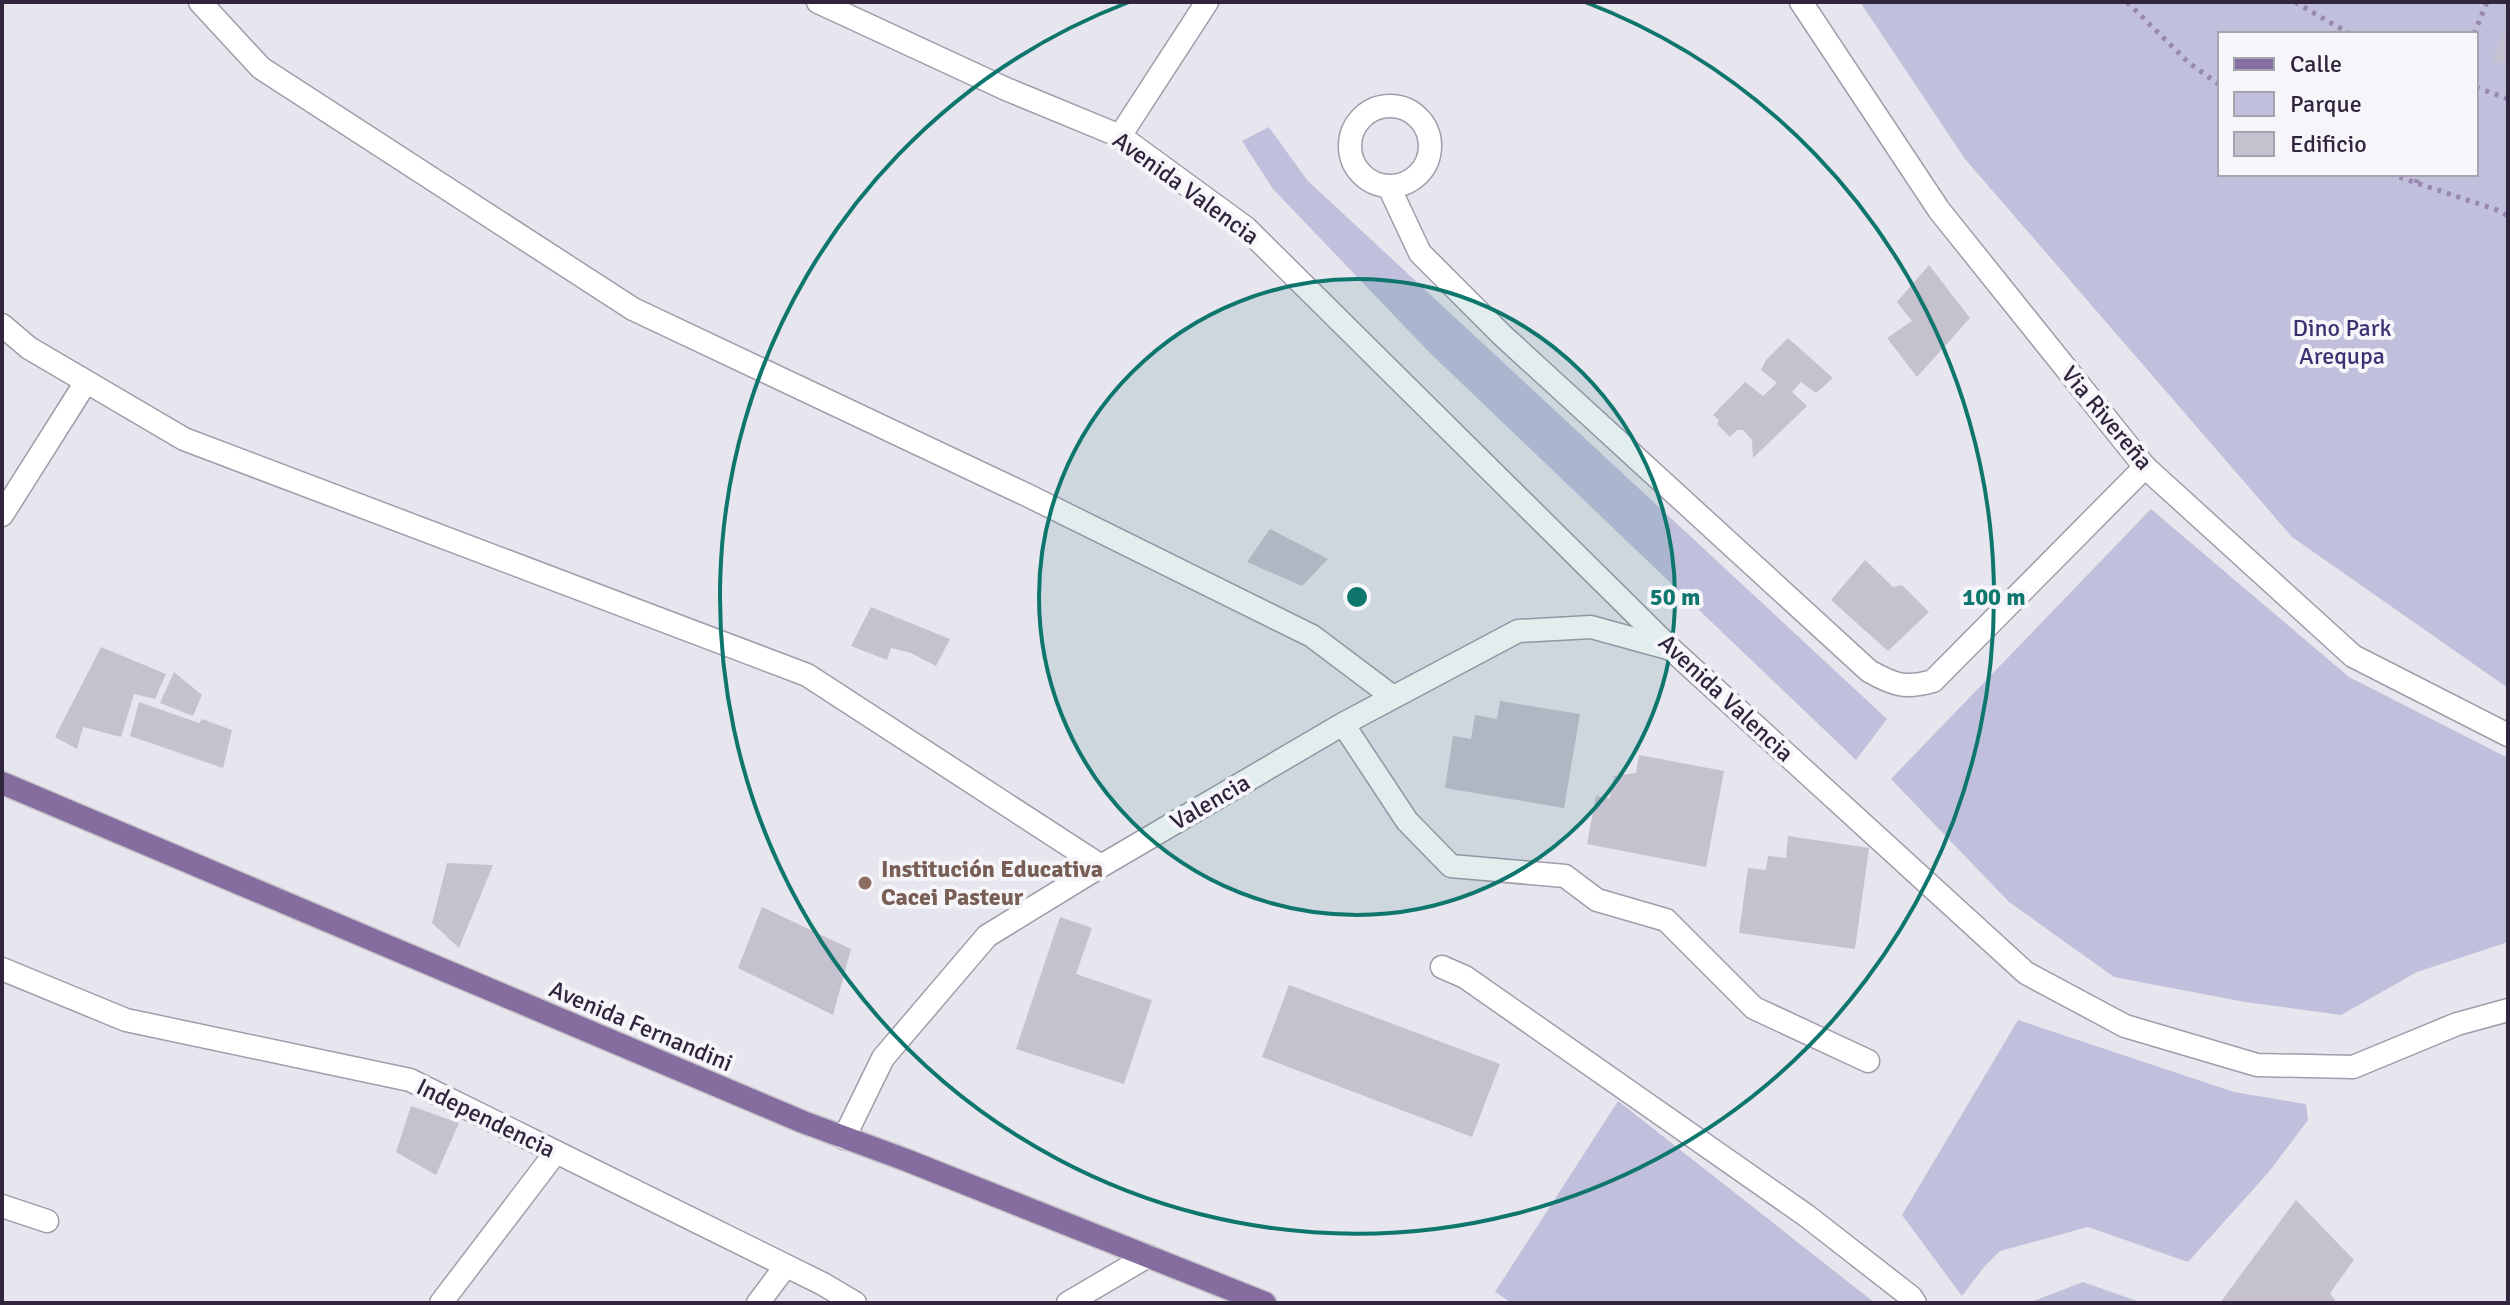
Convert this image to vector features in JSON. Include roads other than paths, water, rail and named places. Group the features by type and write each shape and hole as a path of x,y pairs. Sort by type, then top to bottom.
{"main road":[{"name":"Avenida Fernandini","path":"2,783 844,1138 1265,1303"}],"street":[{"path":"200,2 261,68 633,309 1029,496 1312,636 1393,697"},
{"name":"Avenida Valencia","path":"818,2 1006,89 1120,136 1246,228 1671,649 2026,973 2125,1026 2257,1065 2353,1067 2457,1024 2508,1010"},
{"path":"1120,136 1207,2"},
{"name":"Via Rivereña","path":"1801,2 1939,210 2145,467 2353,656 2508,735"},
{"path":"1389,187 1420,253 1492,324 1869,671 1892,684 1915,687 1933,681 2145,467"},
{"path":"2,325 29,348 184,439 807,675 1101,866"},
{"path":"2,515 86,382"},
{"name":"Valencia","path":"844,1138 883,1058 987,936 1101,866 1343,724 1518,631 1591,627 1671,649"},
{"path":"1343,724 1407,821 1451,866 1565,876 1597,900 1666,920 1754,1008 1868,1061"},
{"path":"1442,967 1465,977 1807,1216 1915,1303"},
{"name":"Independencia","path":"2,969 126,1020 410,1080 823,1284 855,1303"},
{"path":"441,1303 556,1152"},
{"path":"2,1206 47,1221"},
{"path":"1068,1303 1148,1256"},
{"path":"758,1303 785,1267"}],"place":[{"name":"Institución Educativa Cacei Pasteur","path":"865,883"}],"park label":[{"name":"Dino Park Arequpa","path":"2342,342"}]}
